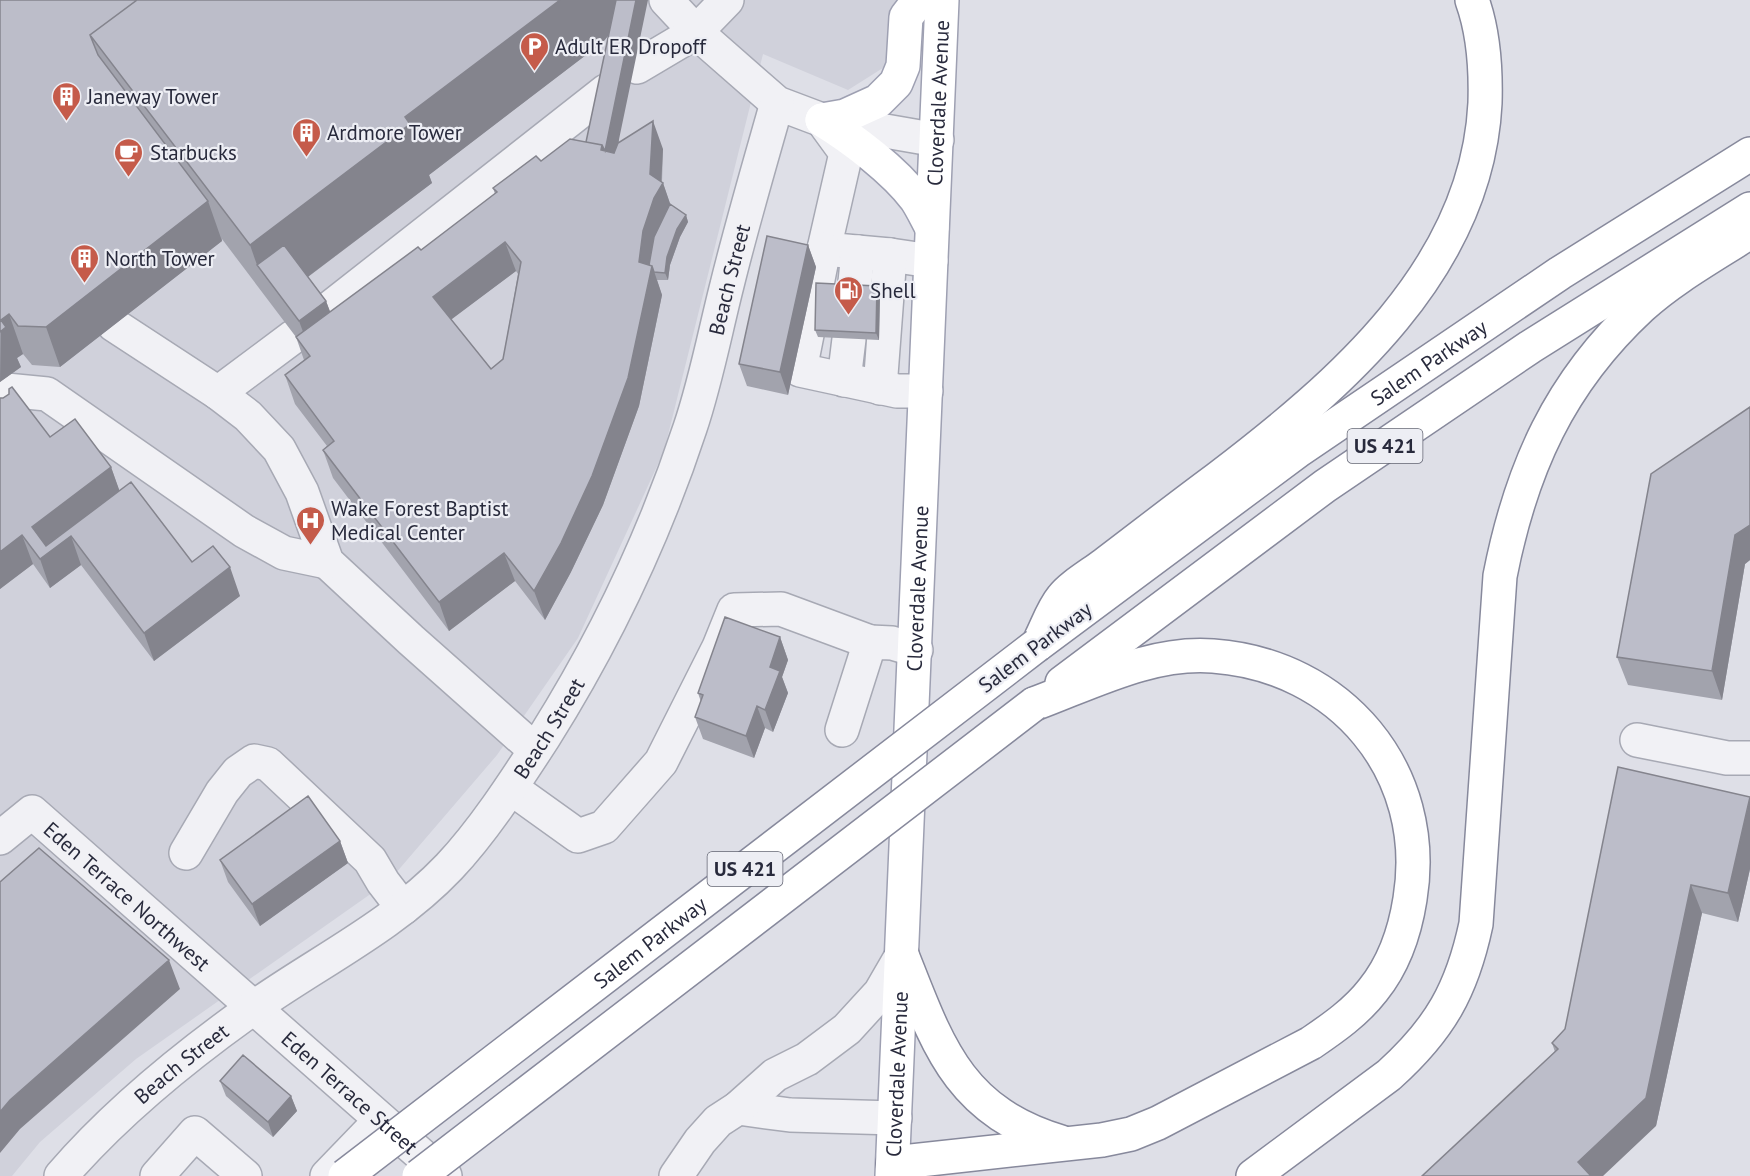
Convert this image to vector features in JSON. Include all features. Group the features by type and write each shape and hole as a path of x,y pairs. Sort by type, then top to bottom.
{"main road":[{"path":"822,120 846,116 870,105 896,83 903,66 906,17 919,0"},
{"name":"Cloverdale Avenue","path":"892,1170 942,0"},
{"path":"1037,645 1062,597 1301,413 1375,342 1428,272 1450,234 1466,195 1478,156 1484,119 1486,82 1483,44 1472,0"},
{"path":"822,120 850,138 891,174 916,199 932,228"},
{"name":"Salem Parkway","path":"345,1176 1037,645 1299,450 1560,273 1750,154"},
{"name":"Salem Parkway","path":"419,1176 1034,704 1325,486 1530,347 1750,209"},
{"path":"1253,1176 1389,1075 1423,1041 1447,1009 1470,953 1476,924 1500,576 1508,533 1534,457 1564,399 1582,373 1627,322 1680,277 1750,232"},
{"path":"892,1170 1102,1140 1131,1134 1158,1123 1311,1043 1334,1028 1373,990 1401,940 1413,881 1414,851 1410,820 1401,789 1387,761 1370,736 1350,713 1326,694 1299,678 1269,666 1238,658 1184,656 1131,668 1034,704"},
{"path":"902,955 934,1035 947,1060 964,1082 984,1103 1009,1120 1033,1133 1068,1144"}],"street":[{"path":"666,0 696,32 777,103 822,120 937,140"},
{"path":"637,67 696,32 727,0"},
{"path":"326,311 606,91"},
{"name":"Beach Street","path":"61,1176 76,1158 142,1093 253,1008 403,908 449,867 511,788 564,704 611,622 649,541 691,426 777,103"},
{"path":"822,120 846,153 824,249 801,370 897,391 926,391"},
{"path":"824,249 931,261"},
{"path":"854,292 874,253"},
{"path":"874,253 880,388"},
{"path":"114,325 218,393 248,416 279,449 302,492 327,562 535,750"},
{"path":"218,393 293,337"},
{"path":"844,380 849,339"},
{"path":"0,395 6,390 47,394 244,531 284,553 327,562"},
{"path":"511,788 578,836 604,827 661,762 719,647 734,610 781,609 870,642 892,643 916,650"},
{"path":"842,730 870,642"},
{"path":"1637,740 1727,758 1750,759"},
{"path":"186,853 222,792 238,772 254,761 268,764 370,860 403,908"},
{"name":"Eden Terrace Northwest","path":"0,838 32,812 253,1008"},
{"path":"676,1176 700,1141 718,1121 738,1108 775,1075 807,1059 847,1029 880,993 902,955"},
{"name":"Eden Terrace Street","path":"253,1008 445,1176"},
{"path":"738,1108 790,1115 895,1118"},
{"path":"327,1176 392,1129"},
{"path":"368,1176 392,1129"},
{"path":"157,1176 195,1133 245,1176"}],"shaded area":[{"name":"Wake Forest Baptist Medical Center","path":"0,0 900,0 894,61 848,90 763,54 664,451 578,638 497,755 389,881 136,1059 40,1142 12,1176 0,1176"}],"building":[{"path":"0,0 137,0 90,35 98,55 208,201 46,327 18,326 9,314 1,320 6,327 0,332"},
{"name":"Ardmore Tower","path":"137,0 560,0 405,117 410,124 250,245 90,35"},
{"path":"616,0 636,0 605,151 602,145 586,142"},
{"path":"653,121 650,174 663,183 654,198 643,231 639,262 652,266 628,378 592,476 561,543 534,591 504,553 439,602 323,450 334,441 285,375 310,356 296,337 418,247 421,250 497,192 493,188 536,156 541,161 570,139 602,145 601,150 614,153 618,143","holes":["505,242 521,262 503,359 491,369 433,297"]},
{"path":"670,204 686,215 677,229 667,257 665,273 654,272 652,266 649,265 654,237"},
{"path":"767,236 808,245 780,372 739,364"},
{"path":"284,245 326,301 299,321 257,265"},
{"name":"Shell","path":"816,283 877,286 876,333 815,330"},
{"path":"12,387 50,437 75,419 111,467 32,527 46,546 131,482 192,562 213,546 230,567 144,633 71,536 40,559 22,535 0,552 0,398 9,394 9,389"},
{"path":"1750,407 1750,525 1735,535 1712,671 1617,657 1651,474"},
{"path":"725,617 780,637 770,667 780,671 765,710 757,706 746,736 695,717 703,695 698,693"},
{"path":"1618,767 1750,797 1728,893 1691,885 1646,1098 1578,1162 1591,1176 1422,1176 1558,1049 1552,1043 1565,1029"},
{"path":"308,796 340,841 252,904 220,860"},
{"path":"39,848 169,960 10,1100 0,1112 0,882"},
{"path":"243,1055 291,1096 268,1122 220,1081"}],"place":[{"name":"Adult ER Dropoff","path":"534,72"},
{"name":"Janeway Tower","path":"66,122"},
{"name":"Ardmore Tower","path":"306,158"},
{"name":"Starbucks","path":"129,178"},
{"name":"North Tower","path":"84,284"},
{"name":"Shell","path":"849,316"},
{"name":"Wake Forest Baptist Medical Center","path":"310,546"}]}
